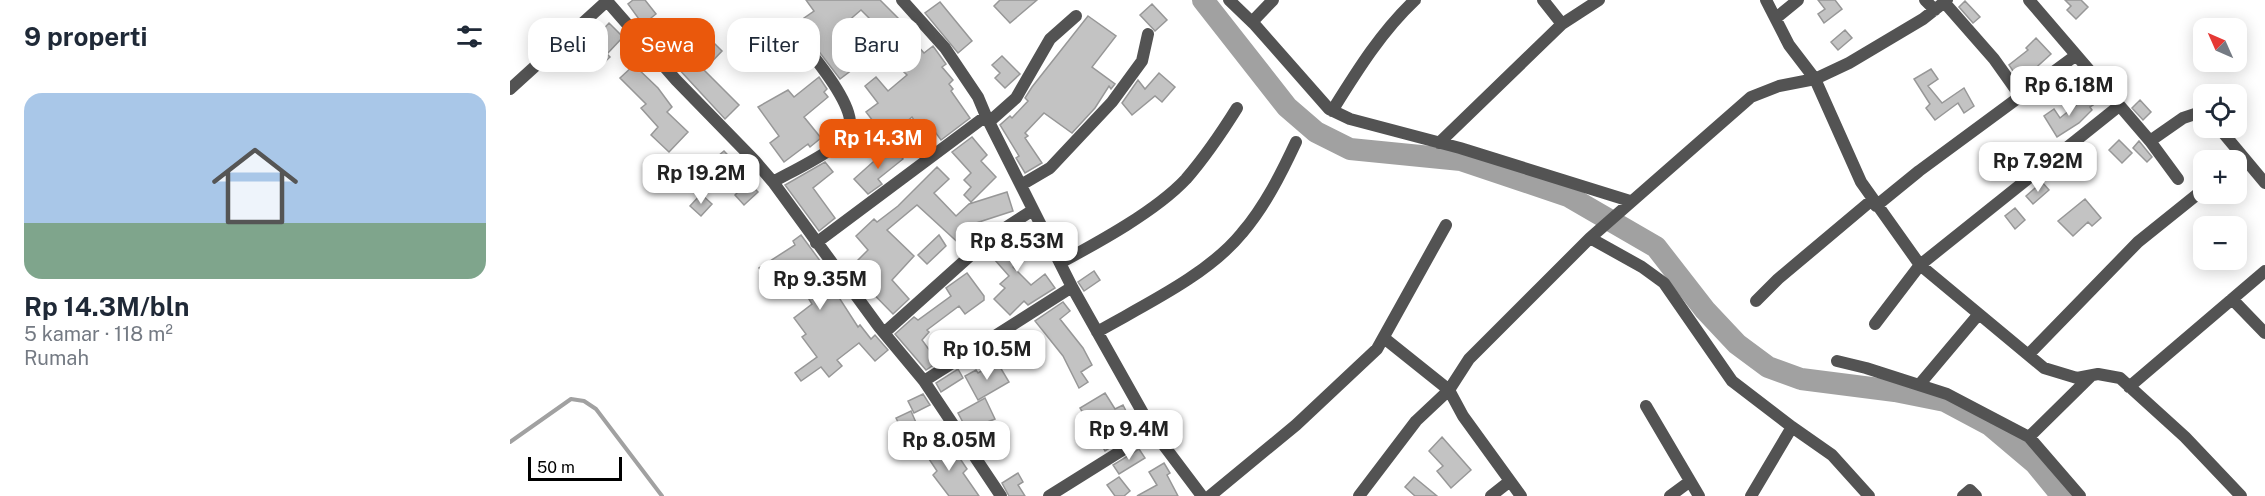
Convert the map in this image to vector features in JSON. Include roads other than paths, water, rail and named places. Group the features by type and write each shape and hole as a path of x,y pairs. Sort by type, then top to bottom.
{"street":[{"path":"510,89 608,0 676,80 773,182 884,333 924,381 1001,496"},
{"path":"902,0 945,48 978,97 1033,210 1097,332 1153,431 1202,496"},
{"path":"1229,0 1252,22 1318,100 1332,111 1350,119 1439,142 1626,205"},
{"path":"1252,22 1273,0"},
{"path":"1332,111 1366,57 1397,16 1414,0"},
{"path":"1543,0 1562,24"},
{"path":"1439,142 1562,24 1599,0"},
{"path":"1766,0 1789,45 1815,79 1861,182 1920,265 2044,368 2078,378 2092,375 2120,378 2185,437 2241,496"},
{"path":"1776,18 1798,0"},
{"path":"1925,0 1942,4 1994,59 2021,97"},
{"path":"2029,0 2150,141 2178,179"},
{"path":"1359,496 1416,421 1449,390 1469,359 1590,238 1751,97 1779,86 1815,79 1884,43 1942,4"},
{"path":"816,243 1016,98 1050,39 1076,16"},
{"path":"1021,185 1050,168 1112,102 1142,61 1148,34"},
{"path":"1756,301 1795,264 1874,203 2075,56"},
{"path":"773,182 838,144 849,131 851,118 836,89 820,66"},
{"path":"1875,324 1920,265 2119,105"},
{"path":"1060,263 1144,212 1185,180 1220,135 1237,108"},
{"path":"2150,141 2183,118 2193,115"},
{"path":"1097,332 1225,252 1263,206 1296,142"},
{"path":"2247,166 2265,183"},
{"path":"2029,354 2138,242 2193,198"},
{"path":"884,333 991,237 1033,210"},
{"path":"1210,496 1319,404 1377,349 1446,225"},
{"path":"1590,238 1642,267 1664,283 1732,381 1832,455 1869,496"},
{"path":"2129,387 2265,271"},
{"path":"924,381 1072,287"},
{"path":"2232,299 2265,333"},
{"path":"1919,385 1978,315"},
{"path":"1384,338 1449,390 1462,416 1521,496"},
{"path":"1837,361 1947,394 2029,436 2080,496"},
{"path":"2029,436 2092,375"},
{"path":"1646,406 1699,496"},
{"path":"1751,496 1792,427"},
{"path":"1049,496 1153,431"},
{"path":"1491,496 1510,481"},
{"path":"1670,496 1689,482"},
{"path":"1963,496 1971,490 1976,496"}],"waterway":[{"path":"1203,0 1287,107 1316,132 1350,149 1461,160 1568,196 1656,247 1705,310 1737,344 1768,367 1801,379 1895,391 1945,401 1990,425 2035,463 2062,496"},
{"path":"510,442 571,399 584,401 596,409 662,496"}]}
